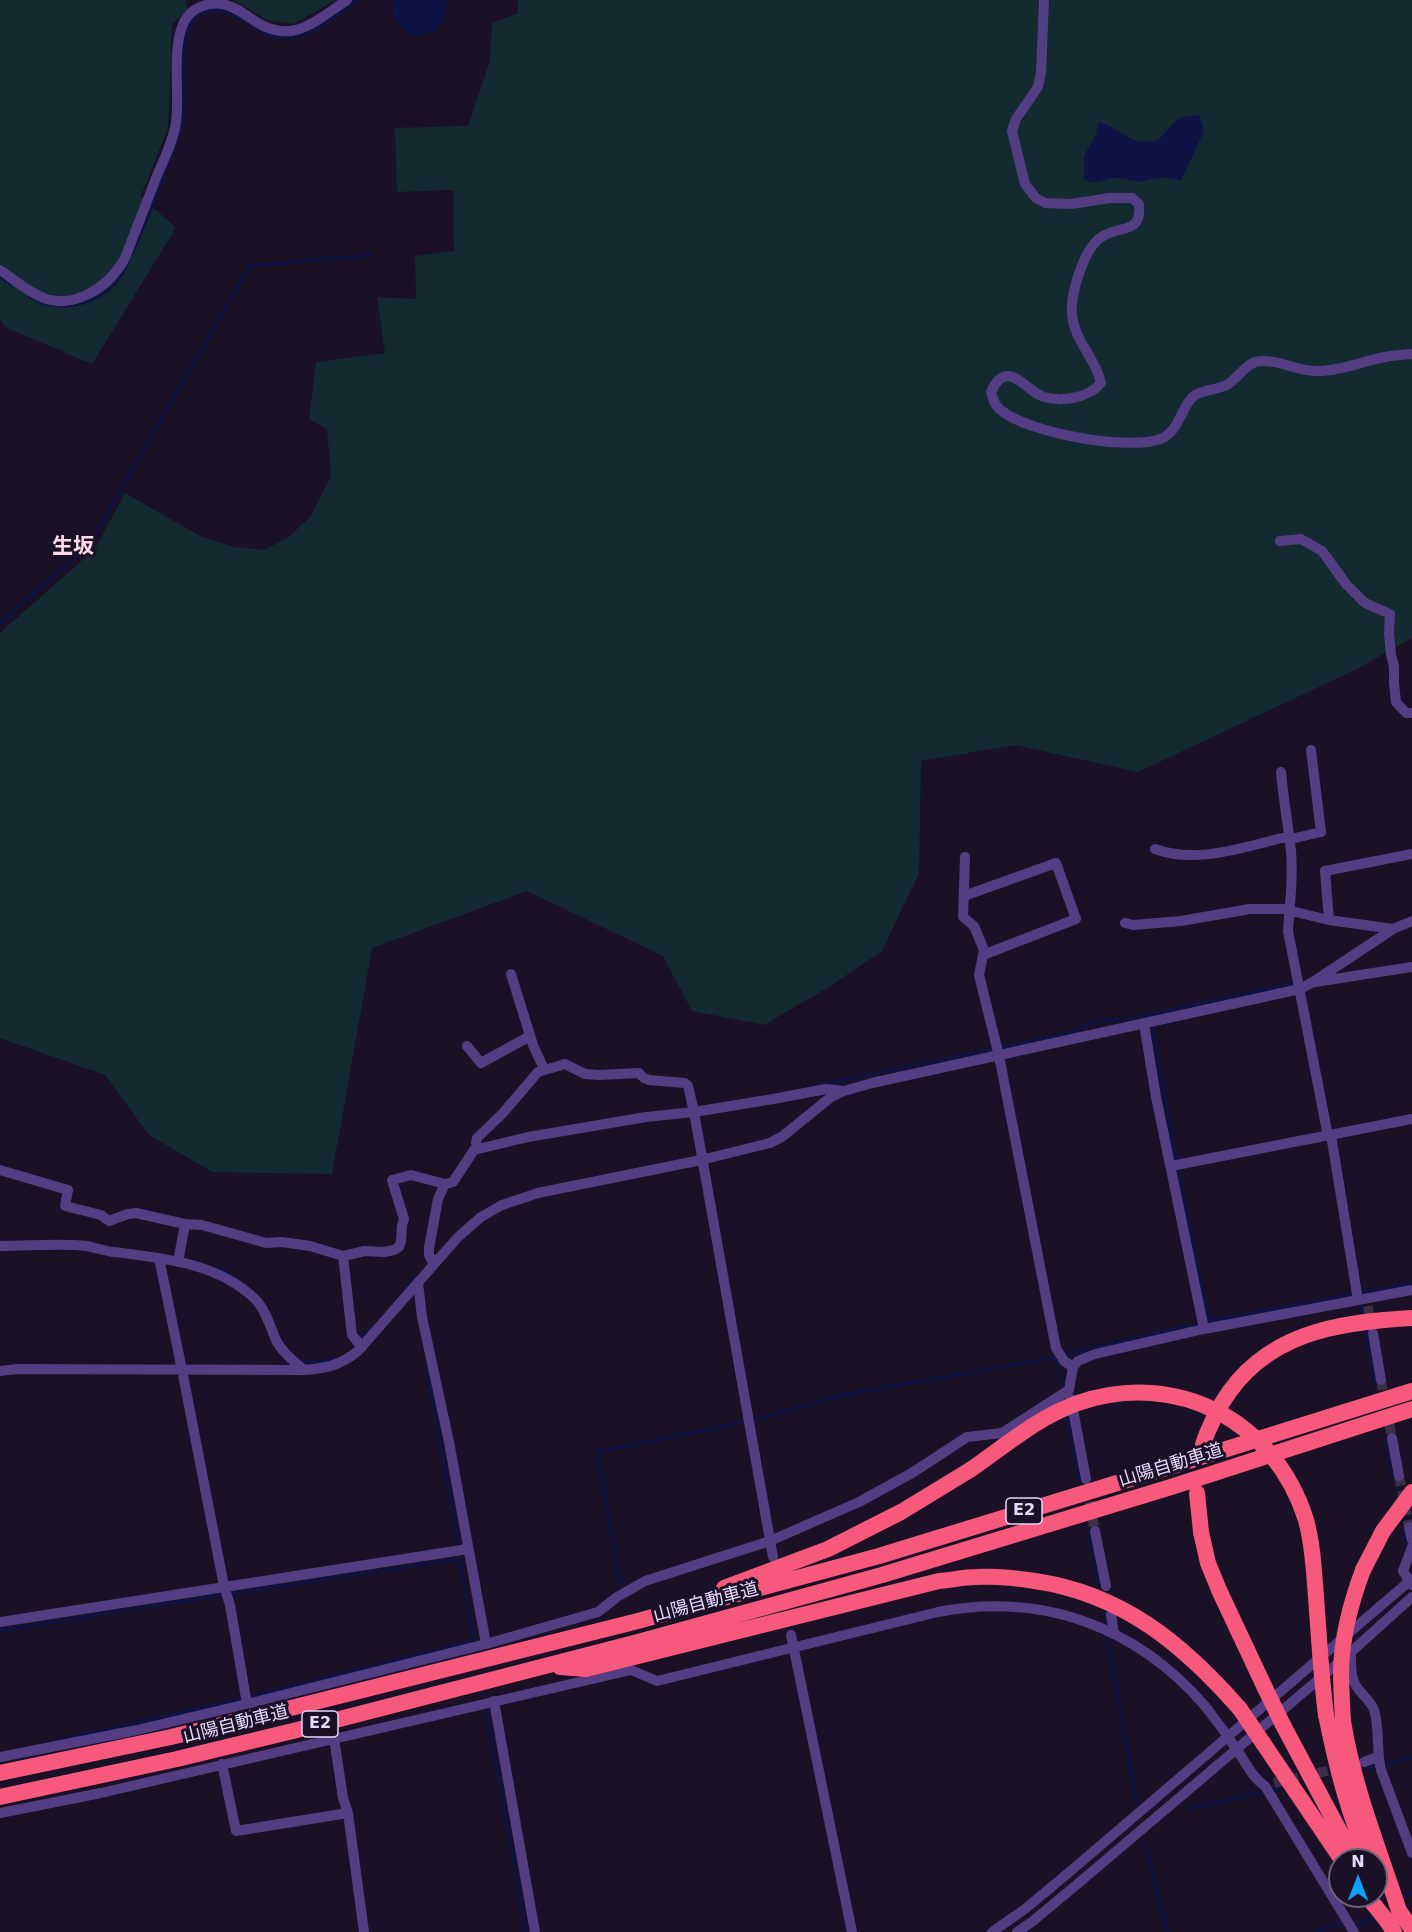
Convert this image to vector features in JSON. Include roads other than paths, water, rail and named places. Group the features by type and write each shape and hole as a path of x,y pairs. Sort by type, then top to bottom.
{"highway":[{"path":"1203,1445 1218,1410 1233,1385 1253,1365 1272,1351 1300,1336 1335,1326 1412,1318"},
{"name":"山陽自動車道","path":"0,1773 171,1737 633,1622 879,1556 1412,1391"},
{"path":"633,1622 828,1549 901,1512 970,1470 1042,1419 1078,1404 1111,1394 1143,1392 1167,1394 1186,1399 1228,1417 1260,1442 1286,1477 1305,1520 1311,1543 1326,1715 1342,1785 1364,1848"},
{"name":"山陽自動車道","path":"0,1797 177,1759 544,1666 640,1648 1171,1487 1412,1409"},
{"path":"1394,1921 1356,1784 1343,1721 1341,1668 1354,1593 1363,1570 1383,1531 1412,1492"},
{"path":"1197,1493 1201,1532 1208,1563 1219,1590 1283,1725 1349,1848"},
{"path":"640,1648 939,1581 976,1577 1009,1577 1046,1582 1083,1591 1121,1607 1154,1627 1184,1650 1212,1677 1240,1709 1334,1848"},
{"path":"1388,1902 1394,1921"},
{"path":"1379,1908 1394,1921 1412,1929"},
{"path":"1384,1908 1394,1921"}],"street":[{"path":"0,270 41,297 57,301 75,300 88,294 105,284 117,272 125,258 172,138 176,122 180,34 184,20 192,12 202,6 225,5 238,10 268,29 288,33 300,30 347,0"},
{"path":"1044,0 1041,73 1038,87 1016,119 1012,131 1025,184 1036,198 1045,203 1071,204 1110,198 1132,198 1139,204 1140,215 1136,224 1125,230 1103,236 1091,247 1082,267 1073,299 1071,313 1073,326 1095,364 1101,383 1096,389 1080,396 1060,399 1043,397 1020,380 1009,376 1000,378 991,392 1000,411 1032,426 1062,435 1140,444 1162,439 1179,422 1190,399 1229,384 1250,364 1259,361 1318,371 1351,366 1386,356 1412,354"},
{"path":"1280,541 1301,539 1322,551 1346,584 1365,603 1390,614 1389,633 1396,702 1406,713 1412,712"},
{"path":"1155,849 1170,855 1201,855 1321,832 1311,750"},
{"path":"1281,772 1289,838 1291,903 1288,931 1361,1298"},
{"path":"1329,920 1325,871 1412,854"},
{"path":"965,857 963,917 974,926 984,950 979,975 998,1051 1056,1348 1064,1361 1073,1366"},
{"path":"964,896 1056,863 1076,919 983,955"},
{"path":"1125,923 1133,925 1181,921 1250,909 1283,909 1329,920 1393,929"},
{"path":"0,1371 18,1369 304,1370 328,1368 344,1362 459,1237 481,1217 518,1199 770,1143 783,1136 831,1097 844,1091 998,1051 1150,1023 1300,989 1393,929 1412,921"},
{"path":"1313,982 1326,982 1412,967"},
{"path":"511,974 530,1036 544,1069"},
{"path":"1150,1023 1156,1097 1175,1165 1203,1325"},
{"path":"467,1046 481,1063 530,1036"},
{"path":"0,1170 68,1190 65,1206 101,1215 109,1221 128,1214 136,1214 185,1224 202,1225 266,1243 282,1242 310,1246 344,1256 364,1251 384,1252 399,1247 404,1219 392,1180 411,1175 448,1183 453,1182 477,1146 477,1138 503,1113 538,1072 566,1064 585,1074 639,1073 649,1080 685,1083 688,1086 693,1109 773,1557"},
{"path":"477,1146 826,1089 844,1091"},
{"path":"1175,1165 1412,1119"},
{"path":"434,1264 429,1255 429,1248 438,1199 448,1183"},
{"path":"179,1259 185,1224"},
{"path":"0,1246 87,1246 113,1252 179,1259 214,1272 236,1284 257,1300 278,1343 304,1370"},
{"path":"344,1256 352,1335 360,1344"},
{"path":"159,1258 246,1700"},
{"path":"418,1283 422,1317 449,1442 462,1550 479,1645"},
{"path":"1086,1479 1069,1390 1073,1366 1078,1361 1095,1354 1203,1325 1412,1290"},
{"path":"1372,1333 1381,1380"},
{"path":"0,1757 137,1730 246,1700 479,1645 598,1611 645,1581 770,1541 858,1502 912,1473 968,1437 1002,1432 1069,1390"},
{"path":"1392,1438 1399,1476"},
{"path":"1409,1527 1412,1540"},
{"path":"1095,1531 1106,1586"},
{"path":"992,1932 1025,1909 1065,1876 1411,1582 1403,1571 1403,1567 1412,1547"},
{"path":"0,1622 225,1592 462,1550"},
{"path":"1017,1932 1034,1921 1351,1652 1412,1597"},
{"path":"0,1813 100,1793 631,1670 657,1681 938,1611 975,1606 1020,1606 1046,1610 1110,1632 1154,1658 1179,1678 1228,1737 1257,1780 1268,1787 1350,1926"},
{"path":"1110,1632 1111,1615"},
{"path":"791,1635 852,1932"},
{"path":"1351,1652 1354,1683 1369,1700 1375,1712 1379,1763 1412,1853"},
{"path":"488,1702 535,1932"},
{"path":"334,1738 343,1798 348,1813 364,1932"},
{"path":"1364,1762 1379,1763"},
{"path":"222,1764 236,1831 348,1813"}],"waterway":[{"path":"132,254 160,187 182,125 185,46 192,23 199,15 208,11 226,12 270,36 294,37 317,28 359,0"},
{"path":"0,623 90,544 250,266 371,255"},
{"path":"29,296 49,305 83,303 112,287 120,278 129,260"},
{"path":"0,277 11,284"},
{"path":"820,1085 1075,1032 1098,1020 1125,1020 1294,983"},
{"path":"1153,1025 1176,1159 1209,1321"},
{"path":"214,1267 245,1284"},
{"path":"403,1292 415,1277"},
{"path":"1361,1293 1412,1283"},
{"path":"1064,1355 1209,1321 1354,1294"},
{"path":"1361,1307 1362,1312"},
{"path":"359,1341 373,1326"},
{"path":"1366,1331 1375,1381"},
{"path":"1056,1357 1062,1388"},
{"path":"621,1585 597,1452 755,1420 843,1395 1058,1357"},
{"path":"300,1361 317,1362 335,1359"},
{"path":"426,1362 459,1548"},
{"path":"1068,1417 1079,1479"},
{"path":"1386,1440 1393,1477"},
{"path":"1403,1530 1405,1543"},
{"path":"1089,1531 1099,1585"},
{"path":"230,1594 460,1559 477,1657"},
{"path":"0,1631 223,1595"},
{"path":"1104,1614 1106,1627"},
{"path":"1107,1634 1137,1804"},
{"path":"64,1739 242,1699 474,1641"},
{"path":"482,1687 485,1701"},
{"path":"486,1708 525,1932"},
{"path":"1366,1769 1412,1758"},
{"path":"1189,1809 1277,1789"},
{"path":"1145,1843 1168,1932"},
{"path":"1405,1896 1412,1893"},
{"path":"1353,1924 1362,1924 1373,1917"},
{"path":"1316,1932 1346,1923"}],"tunnel":[{"path":"1368,1306 1371,1327"},
{"path":"1381,1380 1392,1438"},
{"path":"1399,1476 1409,1527"},
{"path":"1087,1487 1095,1531"},
{"path":"1274,1783 1343,1767"}],"district":[{"name":"生坂","path":"73,548"}]}
